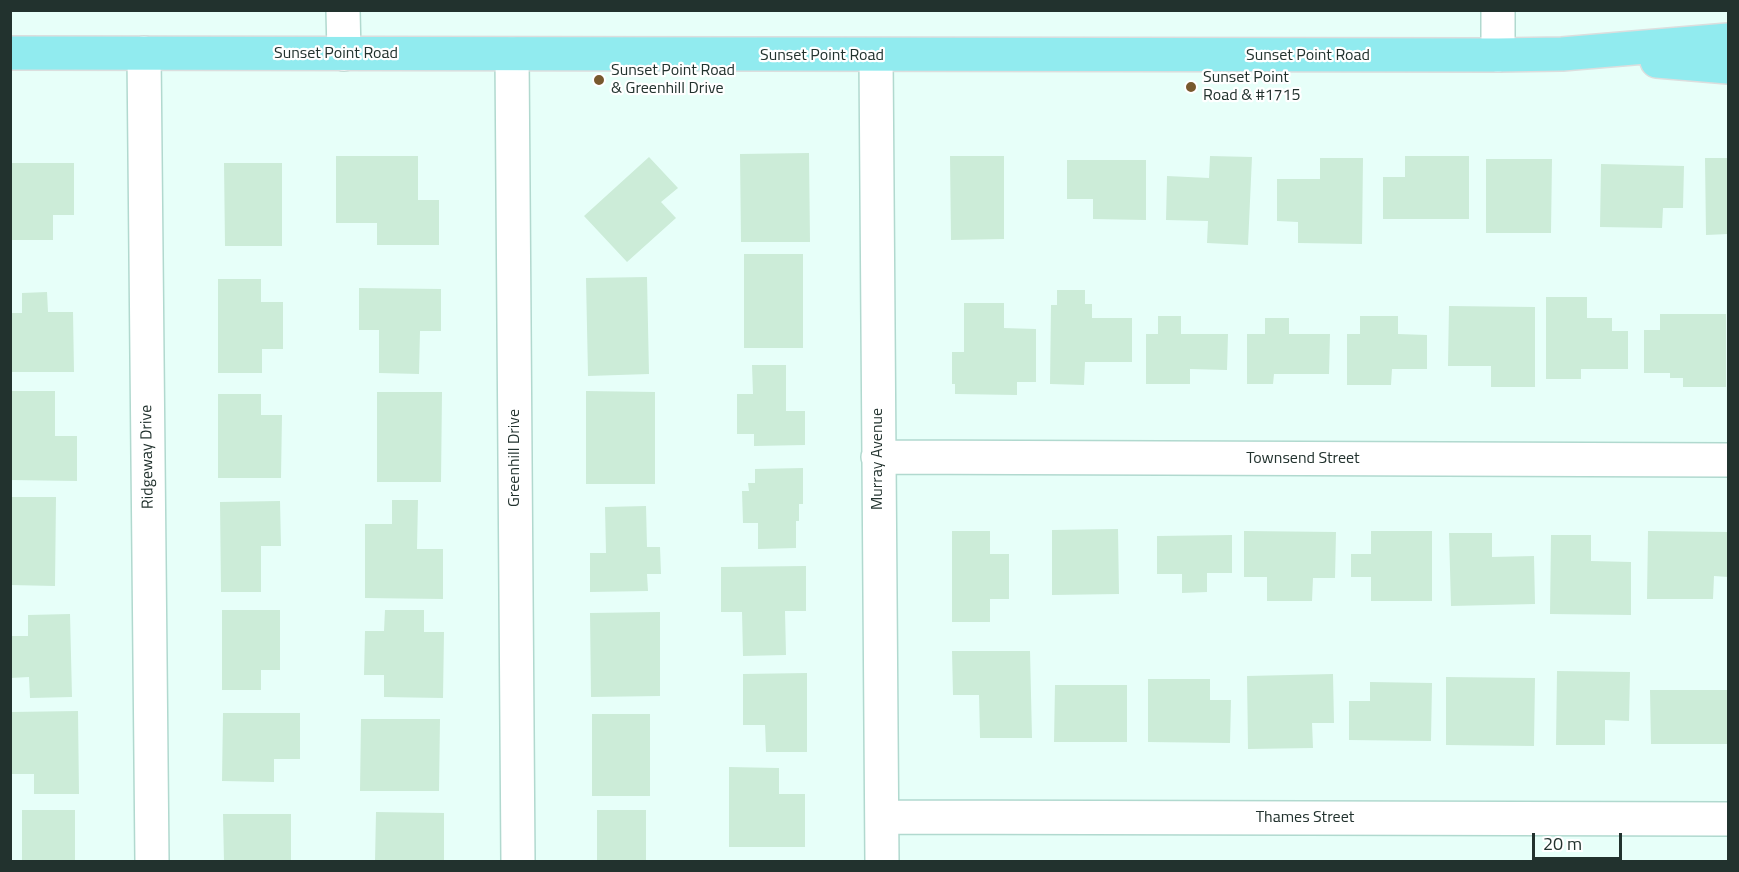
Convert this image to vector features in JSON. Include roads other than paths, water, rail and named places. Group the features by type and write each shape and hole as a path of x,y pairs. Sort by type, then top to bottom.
{"main road":[{"name":"Sunset Point Road","path":"10,53 1498,56 1562,54 1728,40"},
{"name":"Sunset Point Road","path":"1562,54 1728,67"}],"street":[{"path":"344,10 344,54"},
{"path":"1498,10 1498,56"},
{"name":"Ridgeway Drive","path":"144,53 152,861"},
{"name":"Greenhill Drive","path":"512,54 518,861"},
{"name":"Murray Avenue","path":"876,56 882,861"},
{"name":"Townsend Street","path":"878,458 1728,460"},
{"name":"Thames Street","path":"882,817 1728,819"}],"place":[{"name":"Sunset Point Road & Greenhill Drive","path":"599,80"},
{"name":"Sunset Point Road & #1715","path":"1191,87"}]}
